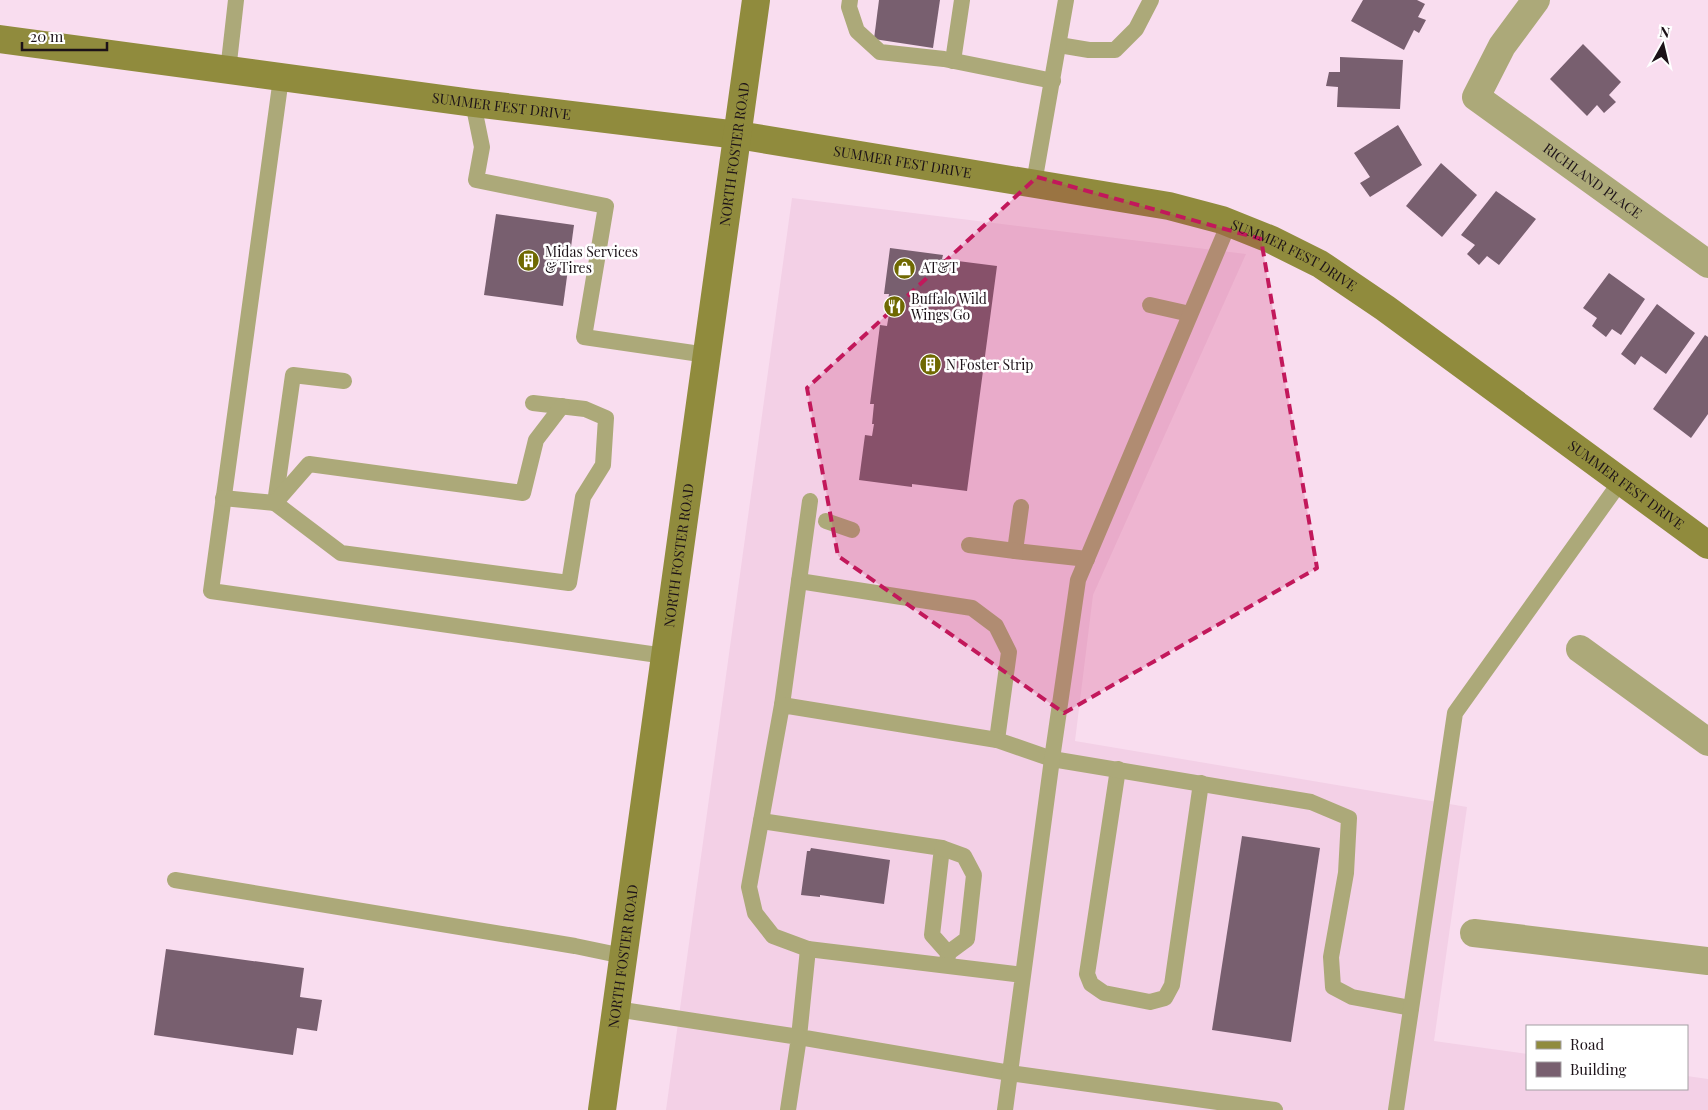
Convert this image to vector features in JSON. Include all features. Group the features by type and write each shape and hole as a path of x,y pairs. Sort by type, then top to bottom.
{"street":[{"name":"NORTH FOSTER ROAD","path":"602,1110 756,0"},
{"name":"RICHLAND PLACE","path":"1536,0 1502,46 1476,97 1708,264"},
{"name":"SUMMER FEST DRIVE","path":"0,39 473,103 738,135 1169,206 1229,223 1272,240 1320,264 1384,308 1708,545"},
{"path":"1580,649 1708,742"},
{"path":"1474,932 1708,961"}],"lane":[{"path":"228,71 236,0"},
{"path":"850,0 849,7 856,31 880,52 953,61 1053,81"},
{"path":"953,61 962,0"},
{"path":"1034,183 1066,0"},
{"path":"1059,45 1088,50 1115,50 1136,29 1151,0"},
{"path":"281,78 211,591 665,656"},
{"path":"473,103 482,147 476,180 606,206 584,337 707,355"},
{"path":"1005,1110 1078,580 1229,223"},
{"path":"1150,305 1190,314"},
{"path":"275,503 293,375 344,381"},
{"path":"223,498 275,503 341,553 569,583 583,497 603,465 606,418 585,409 533,402"},
{"path":"275,503 309,464 523,493 536,440 562,406"},
{"path":"1399,1110 1411,1008 1455,713 1620,481"},
{"path":"810,501 782,705 749,887 755,914 773,936 808,948 948,959 1023,974"},
{"path":"1015,551 1021,507"},
{"path":"826,521 852,530"},
{"path":"969,544 1087,559"},
{"path":"799,581 972,608 996,626 1009,652 997,740"},
{"path":"782,705 997,740 1052,759 1311,802 1349,818 1346,873 1331,958 1333,987 1352,996 1411,1008"},
{"path":"1118,769 1088,974 1091,984 1104,993 1150,1002 1165,998 1172,985 1201,783"},
{"path":"761,821 942,848 964,856 974,875 966,939 948,959"},
{"path":"942,848 932,935 948,959"},
{"path":"176,880 575,946 623,956"},
{"path":"788,1110 800,1038 808,948"},
{"path":"616,1009 1010,1073 1275,1110"}],"highlighted area":[{"path":"1037,177 1261,239 1317,568 1064,713 838,556 807,388"}],"shaded area":[{"path":"792,198 1246,254 1093,595 1075,741 1467,807 1434,1041 1526,1054 1526,1090 1688,1090 1688,1076 1708,1079 1708,1110 666,1110"}],"building":[{"path":"879,0 940,0 933,48 874,39"},
{"path":"1363,0 1417,0 1425,4 1418,17 1426,20 1419,33 1414,30 1404,50 1351,21"},
{"path":"1583,44 1621,82 1609,95 1616,102 1604,113 1597,105 1587,116 1550,79"},
{"path":"1340,57 1403,60 1400,109 1337,107 1338,87 1326,86 1329,72 1340,72"},
{"path":"1398,125 1422,165 1370,197 1360,183 1370,177 1354,153"},
{"path":"1441,163 1477,195 1442,237 1406,206"},
{"path":"1496,191 1536,219 1499,265 1487,256 1479,265 1467,254 1475,245 1461,235"},
{"name":"Midas Services & Tires","path":"496,214 574,225 563,306 484,295"},
{"name":"N Foster Strip","path":"890,248 943,255 942,259 997,266 967,491 912,484 912,487 859,480 865,435 872,436 874,424 872,424 874,404 870,404 880,325 887,326 889,314 886,313 889,294 884,294"},
{"path":"1609,273 1645,299 1621,335 1612,329 1606,337 1592,326 1597,318 1583,308"},
{"path":"1657,304 1695,333 1666,374 1641,356 1635,365 1621,354"},
{"path":"1705,335 1708,337 1708,414 1691,438 1653,409"},
{"path":"1242,836 1320,848 1291,1042 1212,1030"},
{"path":"811,848 890,860 884,904 820,895 820,897 801,895 807,851 810,851"},
{"path":"166,949 304,968 300,997 322,1000 317,1031 297,1028 293,1055 154,1035"}],"place":[{"name":"Midas Services & Tires","path":"529,260"},
{"name":"AT&T","path":"905,268"},
{"name":"Buffalo Wild Wings Go","path":"895,307"},
{"name":"N Foster Strip","path":"930,365"}]}
